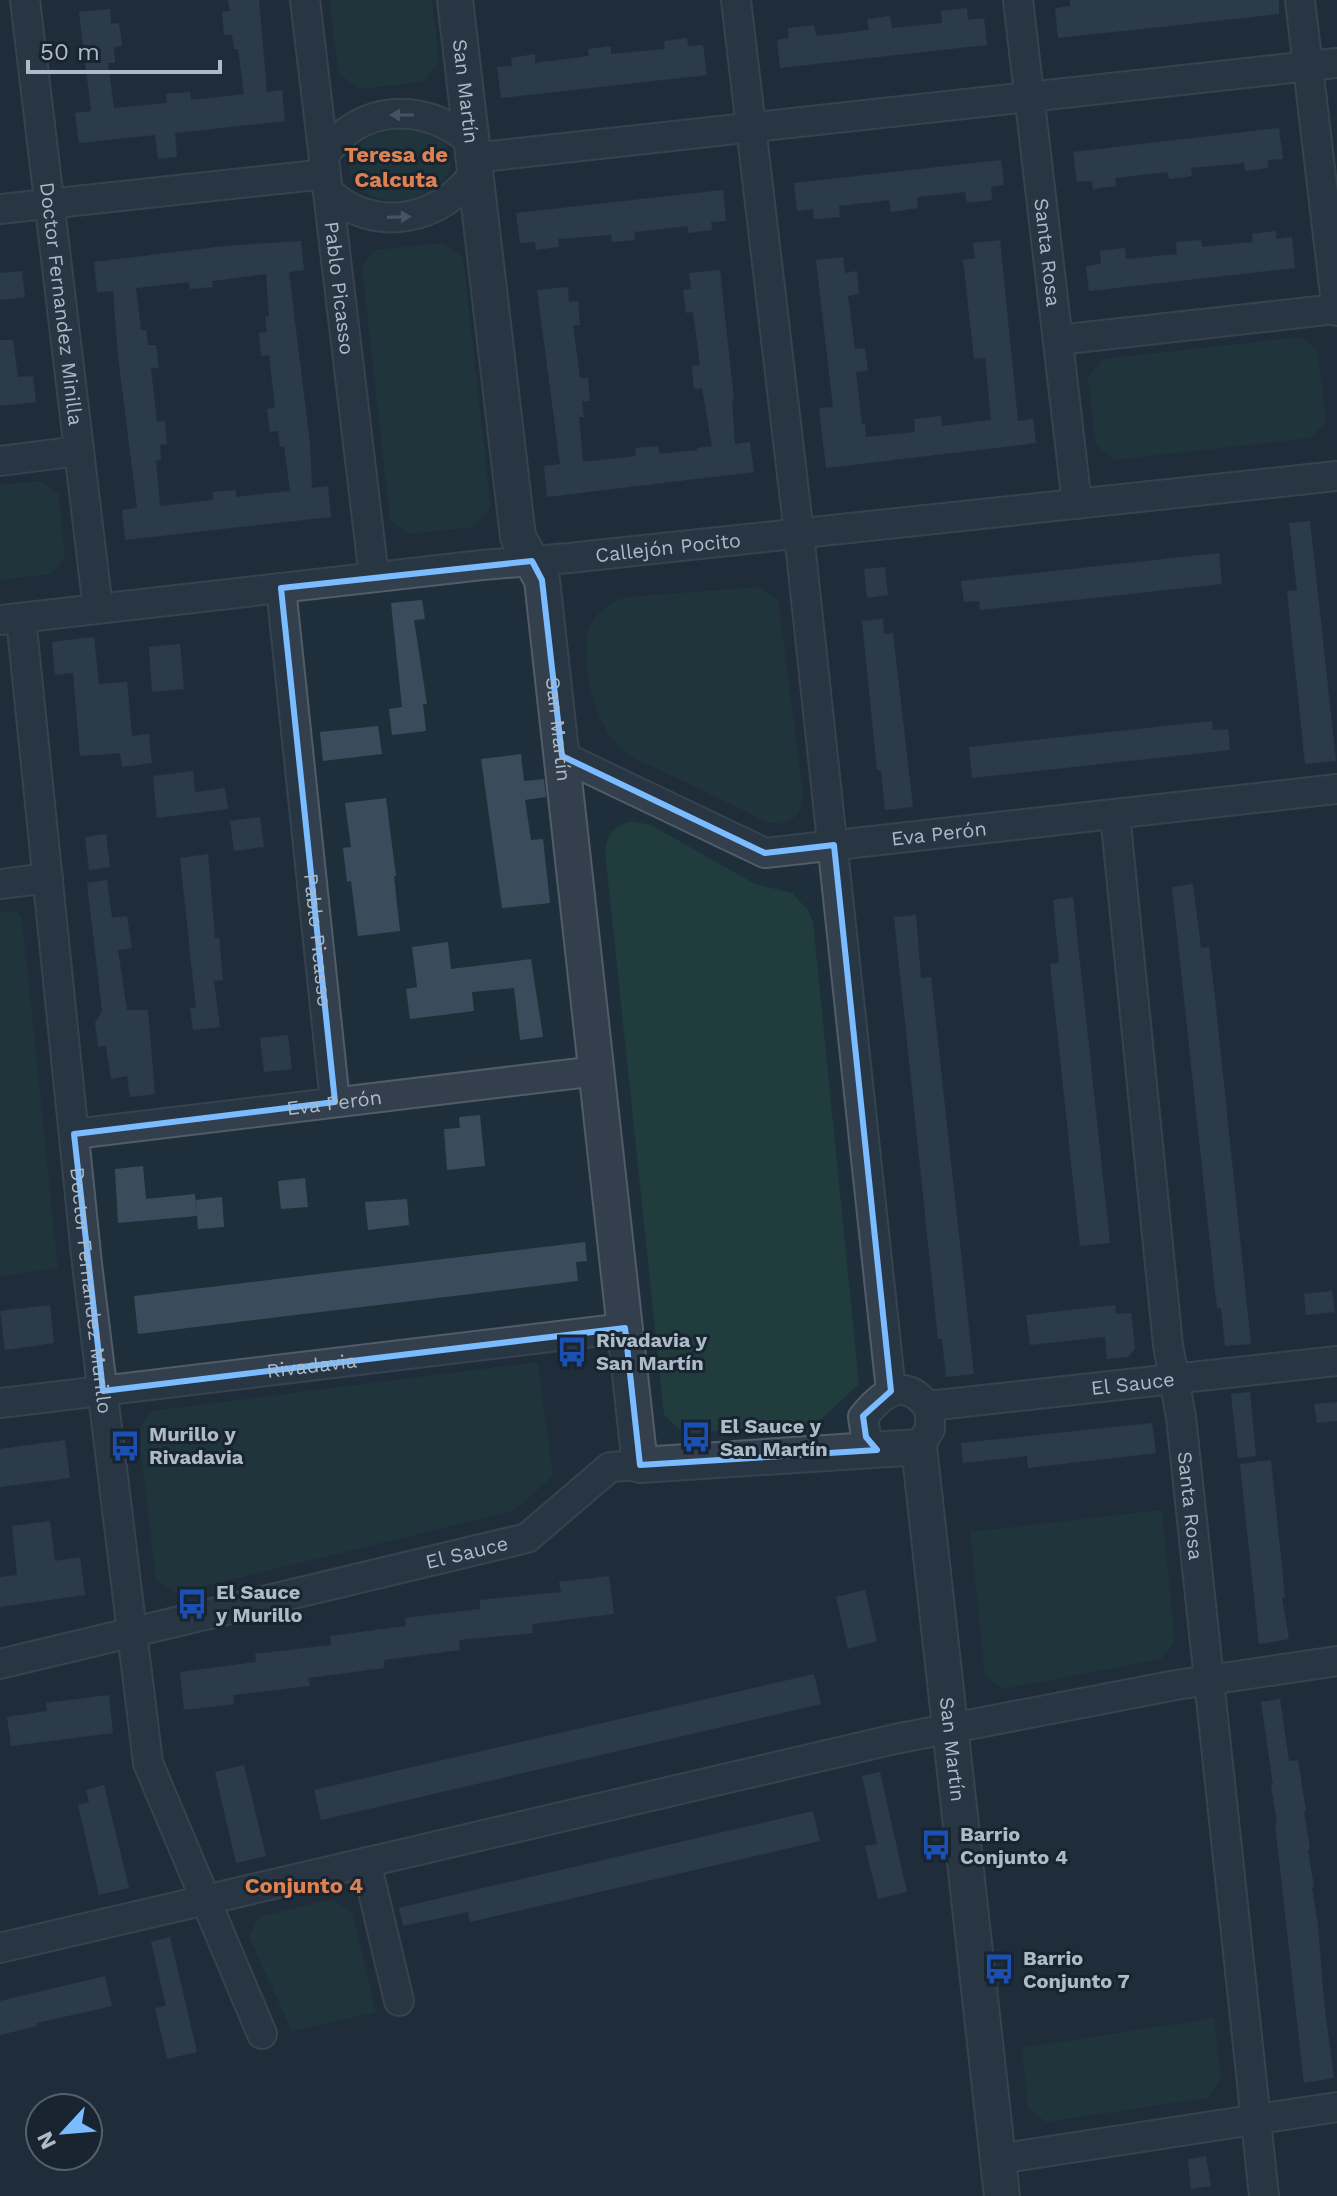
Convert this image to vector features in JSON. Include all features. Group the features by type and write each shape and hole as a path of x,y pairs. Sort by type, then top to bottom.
{"street":[{"name":"Doctor Fernandez Minilla","path":"25,0 98,609"},
{"name":"Pablo Picasso","path":"305,0 374,577"},
{"name":"San Martín","path":"455,0 518,537 542,580 640,1465"},
{"path":"736,0 834,845 891,1391"},
{"name":"Santa Rosa","path":"1018,0 1077,504"},
{"path":"1058,340 1337,310 1300,0"},
{"path":"474,157 1337,63"},
{"path":"326,174 343,135 358,125 392,114 428,117 445,123 474,157"},
{"path":"326,174 347,206 362,213 396,218 413,216 444,204 458,193 474,157"},
{"path":"0,209 326,174"},
{"path":"0,461 79,451"},
{"name":"Callejón Pocito","path":"10,619 374,577 1337,476"},
{"name":"Pablo Picasso","path":"281,588 335,1102"},
{"name":"Doctor Fernandez Murillo","path":"10,619 48,878 103,1391 148,1763 262,2034"},
{"name":"Eva Perón","path":"562,756 765,853 1337,789"},
{"name":"Santa Rosa","path":"1115,814 1168,1345 1181,1417 1264,2196"},
{"path":"0,884 48,878"},
{"name":"Eva Perón","path":"74,1134 597,1071"},
{"name":"Rivadavia","path":"0,1403 625,1328"},
{"name":"El Sauce","path":"928,1406 1337,1361"},
{"path":"877,1450 863,1431 863,1417 884,1394 891,1391 908,1391 928,1406 932,1422 919,1447"},
{"name":"San Martín","path":"919,1447 1002,2196"},
{"name":"El Sauce","path":"0,1664 527,1538 610,1467 919,1447"},
{"path":"0,1948 950,1729 1209,1681 1337,1661"},
{"path":"366,1862 399,2001"},
{"path":"998,2159 1337,2107"}],"highlighted area":[{"path":"532,561 542,580 562,756 765,853 834,845 891,1391 863,1416 866,1437 877,1450 640,1465 625,1328 103,1391 74,1134 335,1102 281,588"}],"green space":[{"path":"330,0 432,0 439,62 422,82 360,89 338,73"},
{"path":"395,130 422,133 439,140 446,146 451,163 447,176 430,191 405,200 383,200 366,192 354,180 349,166 353,151 368,138"},
{"path":"444,243 463,258 491,508 472,527 408,534 390,520 362,267 375,250"},
{"path":"1300,337 1318,351 1326,422 1311,438 1114,460 1096,445 1088,377 1103,359"},
{"path":"41,481 59,495 65,557 51,574 0,580 0,485"},
{"path":"759,587 778,600 803,793 798,813 781,823 766,822 624,751 599,716 590,687 586,658 590,627 605,608 619,600"},
{"path":"631,821 651,825 755,884 792,893 808,910 813,922 859,1384 815,1425 684,1433 664,1415 605,851 612,832"},
{"path":"15,911 22,918 58,1268 0,1276 0,913"},
{"path":"538,1362 553,1476 513,1511 176,1593 156,1580 138,1429 151,1411"},
{"path":"1162,1510 1175,1641 1161,1659 1003,1689 985,1676 970,1532"},
{"path":"332,1899 352,1912 376,2012 292,2031 249,1937 259,1917"},
{"path":"1214,2018 1221,2079 1207,2098 1046,2122 1028,2108 1022,2048"}],"building":[{"path":"228,0 259,0 267,92 282,90 285,121 175,133 177,157 158,159 155,135 79,143 75,113 91,111 79,12 110,9 111,24 119,23 122,46 114,47 115,63 108,63 114,108 167,103 166,94 190,92 191,100 244,94 238,49 234,49 232,34 224,35 222,12 230,11"},
{"path":"1070,0 1279,0 1279,14 1058,38 1055,8 1070,6"},
{"path":"967,8 968,20 984,18 987,45 780,68 777,40 789,38 788,28 814,25 816,36 869,30 867,19 890,16 892,28 942,23 941,11"},
{"path":"687,38 688,46 703,45 707,75 501,98 497,67 512,66 511,58 535,54 535,63 589,56 588,49 611,46 611,54 665,49 664,41"},
{"path":"1279,128 1283,159 1268,160 1268,168 1245,171 1244,163 1191,168 1192,176 1169,179 1168,172 1115,178 1116,186 1093,189 1092,181 1077,182 1073,152"},
{"path":"1001,160 1004,185 991,187 992,200 967,203 965,192 917,197 918,208 891,212 889,200 839,206 840,217 814,219 813,209 797,211 794,183"},
{"path":"723,190 726,221 711,222 712,230 688,233 688,226 634,232 635,240 612,242 611,235 558,239 559,247 536,250 535,242 520,243 516,213"},
{"path":"1276,231 1276,239 1292,237 1295,268 1089,291 1086,266 1101,264 1100,251 1125,248 1126,259 1177,254 1176,242 1201,240 1202,247 1253,242 1252,234"},
{"path":"1000,240 1018,421 1033,419 1036,443 826,468 819,408 833,407 816,260 843,257 845,273 857,271 859,294 848,296 855,349 865,348 868,371 856,372 866,437 915,432 914,419 941,416 942,426 991,420 985,358 974,359 963,260 975,258 973,243"},
{"path":"301,241 304,270 289,272 310,444 312,488 328,486 331,517 125,540 122,510 137,508 113,291 97,292 94,262 224,246","holes":["266,274 269,316 265,317 267,332 259,333 261,356 269,355 275,408 267,409 270,432 278,431 280,447 284,446 290,491 236,497 236,490 213,492 213,500 160,506 156,461 161,460 160,445 167,444 165,421 157,422 151,368 159,368 156,345 148,345 146,330 141,330 136,288 189,282 190,289 213,287 212,281"]},
{"path":"720,270 734,400 735,444 750,442 754,472 547,497 544,466 560,464 537,290 568,287 569,302 578,301 580,325 573,325 580,378 588,378 590,401 582,401 584,417 579,417 583,462 636,456 635,448 658,446 659,454 697,450 712,446 702,388 694,389 692,366 700,365 693,312 686,313 683,290 691,289 689,273"},
{"path":"22,271 25,297 0,300 0,273"},
{"path":"0,340 13,340 18,377 33,376 36,402 0,406"},
{"path":"1310,521 1336,761 1305,764 1287,591 1297,590 1289,523"},
{"path":"1219,553 1222,584 980,610 979,601 964,602 961,581"},
{"path":"885,567 888,595 867,598 864,569"},
{"path":"422,600 425,619 414,620 427,704 423,704 426,731 392,735 389,709 402,707 391,603"},
{"path":"883,619 884,634 893,633 913,807 885,810 881,770 877,770 862,621"},
{"path":"94,637 99,684 127,682 132,736 149,734 152,763 122,767 120,753 80,756 73,673 55,675 52,642"},
{"path":"180,644 184,689 152,692 149,647"},
{"path":"1212,721 1213,730 1228,729 1230,750 972,778 969,747"},
{"path":"378,726 382,754 323,761 320,732"},
{"path":"521,754 524,781 544,779 546,797 525,800 531,840 543,839 550,903 502,908 481,759"},
{"path":"193,771 195,792 225,788 228,809 157,818 153,776"},
{"path":"386,798 400,931 358,936 343,848 351,847 345,803"},
{"path":"260,817 264,847 234,851 230,821"},
{"path":"106,834 110,867 89,870 85,837"},
{"path":"208,854 215,938 219,938 223,980 214,981 220,1027 193,1030 190,1008 196,1008 180,858"},
{"path":"107,880 112,918 127,916 132,948 118,950 127,1010 148,1010 155,1094 130,1097 127,1076 111,1079 106,1046 98,1047 95,1023 102,1011 87,883"},
{"path":"1193,884 1201,948 1209,947 1251,1344 1225,1346 1221,1308 1217,1308 1172,887"},
{"path":"1073,897 1110,1243 1080,1246 1050,964 1059,963 1053,900"},
{"path":"916,915 921,978 931,977 974,1374 946,1377 942,1339 938,1339 894,917"},
{"path":"448,942 451,969 531,959 543,1037 520,1040 514,988 472,992 474,1011 410,1019 406,989 417,987 412,947"},
{"path":"288,1035 292,1069 264,1072 260,1038"},
{"path":"480,1115 485,1166 447,1170 444,1129 460,1128 459,1117"},
{"path":"143,1166 146,1199 195,1194 197,1216 118,1223 115,1169"},
{"path":"305,1178 308,1207 281,1209 278,1181"},
{"path":"222,1197 224,1227 198,1229 196,1200"},
{"path":"407,1199 409,1225 368,1230 365,1202"},
{"path":"585,1242 587,1261 576,1262 578,1281 138,1334 134,1296"},
{"path":"1332,1291 1335,1312 1306,1315 1304,1294"},
{"path":"50,1305 54,1343 5,1350 0,1311"},
{"path":"1115,1305 1116,1314 1131,1313 1135,1349 1128,1357 1107,1359 1105,1337 1030,1345 1026,1315"},
{"path":"1250,1392 1256,1456 1238,1458 1231,1394"},
{"path":"1337,1402 1337,1421 1317,1423 1314,1404"},
{"path":"1152,1423 1156,1453 1028,1468 1027,1456 963,1463 961,1443"},
{"path":"65,1440 70,1478 0,1487 0,1449"},
{"path":"1271,1460 1285,1597 1282,1598 1289,1639 1259,1644 1240,1464"},
{"path":"50,1521 55,1561 80,1557 85,1595 0,1607 0,1577 17,1575 12,1526"},
{"path":"609,1576 614,1614 532,1624 533,1633 459,1640 460,1650 384,1660 384,1668 308,1678 310,1686 233,1695 234,1704 184,1710 180,1672 256,1662 255,1654 331,1645 330,1636 406,1626 405,1618 480,1609 480,1600 561,1592 559,1582"},
{"path":"865,1590 877,1641 848,1649 836,1597"},
{"path":"814,1674 821,1704 321,1820 314,1790"},
{"path":"109,1695 113,1733 11,1746 7,1717 47,1711 46,1703"},
{"path":"1280,1699 1289,1761 1298,1760 1306,1811 1334,2078 1304,2083 1273,1785 1261,1702"},
{"path":"244,1765 266,1856 236,1863 215,1772"},
{"path":"880,1772 907,1892 878,1899 865,1846 877,1844 862,1776"},
{"path":"104,1785 129,1888 99,1895 78,1805 89,1802 86,1790"},
{"path":"813,1811 820,1841 470,1922 468,1912 403,1926 399,1908 402,1907"},
{"path":"170,1937 197,2052 167,2059 155,2008 166,2006 151,1942"},
{"path":"105,1976 112,2006 0,2035 0,2001"},
{"path":"1206,2156 1211,2186 1191,2189 1188,2159"}],"place":[{"name":"Rivadavia y San Martín","path":"572,1352"},
{"name":"El Sauce y San Martín","path":"696,1437"},
{"name":"Murillo y Rivadavia","path":"125,1446"},
{"name":"El Sauce y Murillo","path":"192,1604"},
{"name":"Barrio Conjunto 4","path":"936,1845"},
{"name":"Barrio Conjunto 7","path":"999,1969"}],"district":[{"name":"Teresa de Calcuta","path":"396,166"},
{"name":"Conjunto 4","path":"304,1885"}]}
